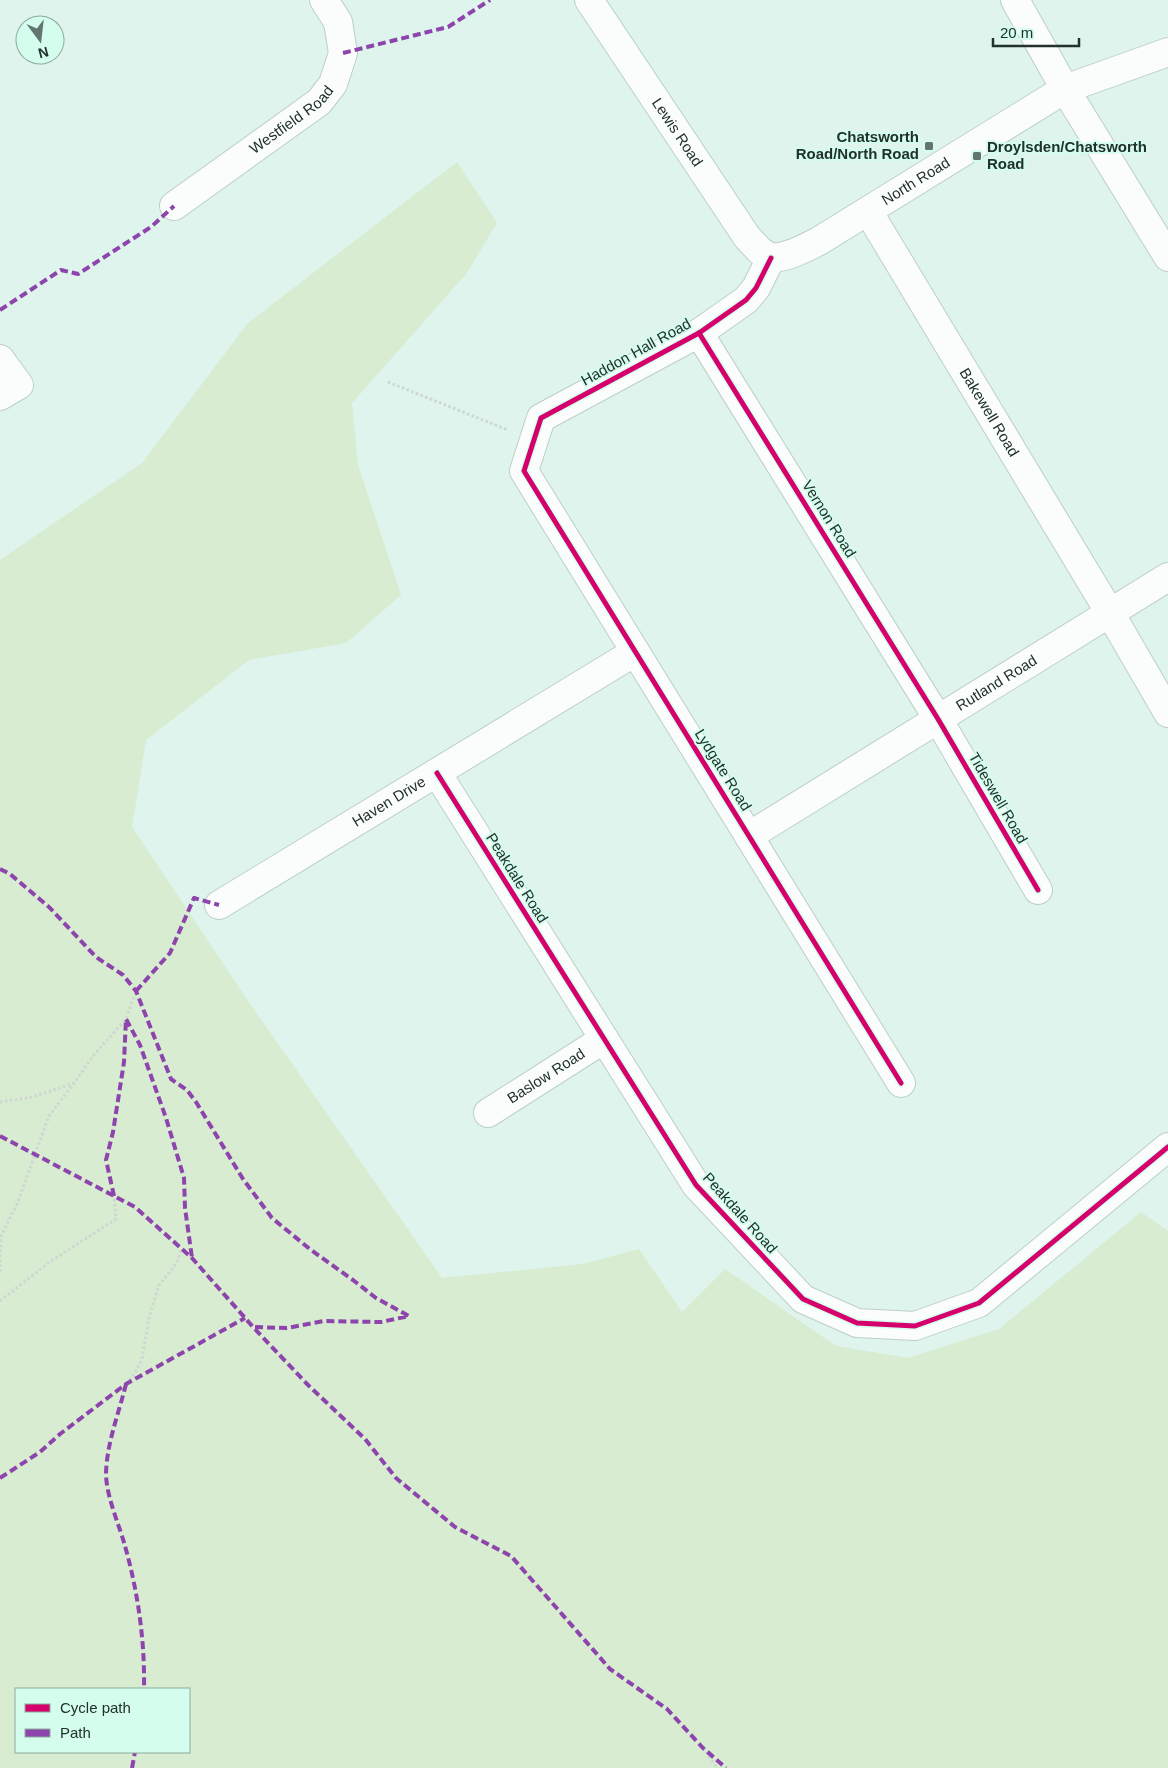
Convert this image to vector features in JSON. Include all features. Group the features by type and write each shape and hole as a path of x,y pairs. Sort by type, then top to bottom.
{"street":[{"name":"Westfield Road","path":"174,206 319,102 334,84 343,53 338,22 324,0"},
{"path":"1015,0 1065,89 1168,257"},
{"name":"Lewis Road","path":"593,1 747,237 760,251 771,258"},
{"name":"North Road","path":"771,258 782,258 794,254 868,211 1065,89 1168,52"},
{"name":"Bakewell Road","path":"868,211 1110,613"},
{"name":"Haddon Hall Road","path":"524,471 542,418 698,332 746,300 756,288 771,258"},
{"name":"Vernon Road","path":"698,332 938,719"},
{"path":"0,359 19,385 0,396"},
{"name":"Lydgate Road","path":"524,471 901,1082"},
{"name":"Rutland Road","path":"749,836 1168,577"},
{"path":"1110,613 1168,713"},
{"name":"Haven Drive","path":"219,906 635,652"},
{"name":"Tideswell Road","path":"938,719 1038,890"},
{"name":"Peakdale Road","path":"437,774 696,1185 803,1299 857,1323 915,1326 979,1303 1168,1147"},
{"name":"Baslow Road","path":"488,1113 604,1040"}],"path":[{"path":"388,382 534,440"},
{"path":"0,1272 1,1236 17,1204 49,1116 93,1056 126,1018 136,991"},
{"path":"0,1102 33,1097 74,1083"},
{"path":"0,1301 51,1261 116,1219 114,1196"},
{"path":"126,1384 142,1359 149,1318 159,1285 176,1264 182,1248"},
{"path":"703,1748 717,1768"}],"green space":[{"path":"457,162 497,223 466,274 352,403 358,465 401,595 346,643 249,660 146,740 132,827 246,998 442,1278 583,1264 639,1249 682,1312 725,1269 836,1346 908,1358 999,1329 1141,1212 1168,1231 1168,1768 0,1768 0,560 142,463 248,323"}],"marked path":[{"path":"343,53 448,27 490,0"},
{"path":"0,310 61,270 78,274 151,227 174,206"},
{"path":"0,869 10,874 49,907 96,957 123,975 136,991 171,1079 187,1090 196,1102 243,1179 272,1218 311,1250 376,1298 409,1316 381,1322 324,1321 287,1328 253,1327"},
{"path":"136,991 170,953 194,898 219,905"},
{"path":"114,1196 106,1160 113,1132 124,1062 126,1019 140,1045 166,1118 184,1178 185,1208 192,1258"},
{"path":"0,1136 135,1207 192,1258 308,1385 365,1439 396,1478 455,1527 511,1556 610,1669 667,1709 703,1748 726,1768"},
{"path":"0,1478 40,1452 60,1434 126,1384 245,1318"},
{"path":"126,1384 111,1439 106,1473 110,1500 134,1581 142,1635 144,1688"},
{"path":"132,1768 135,1753"}],"cycle path":[{"path":"771,258 756,288 746,300 699,333 541,418 524,471 901,1083"},
{"path":"699,333 938,719 1038,890"},
{"path":"437,773 696,1185 803,1299 857,1323 915,1326 979,1303 1168,1147"}],"place":[{"name":"Chatsworth Road/North Road","path":"929,146"},
{"name":"Droylsden/Chatsworth Road","path":"977,156"}]}
